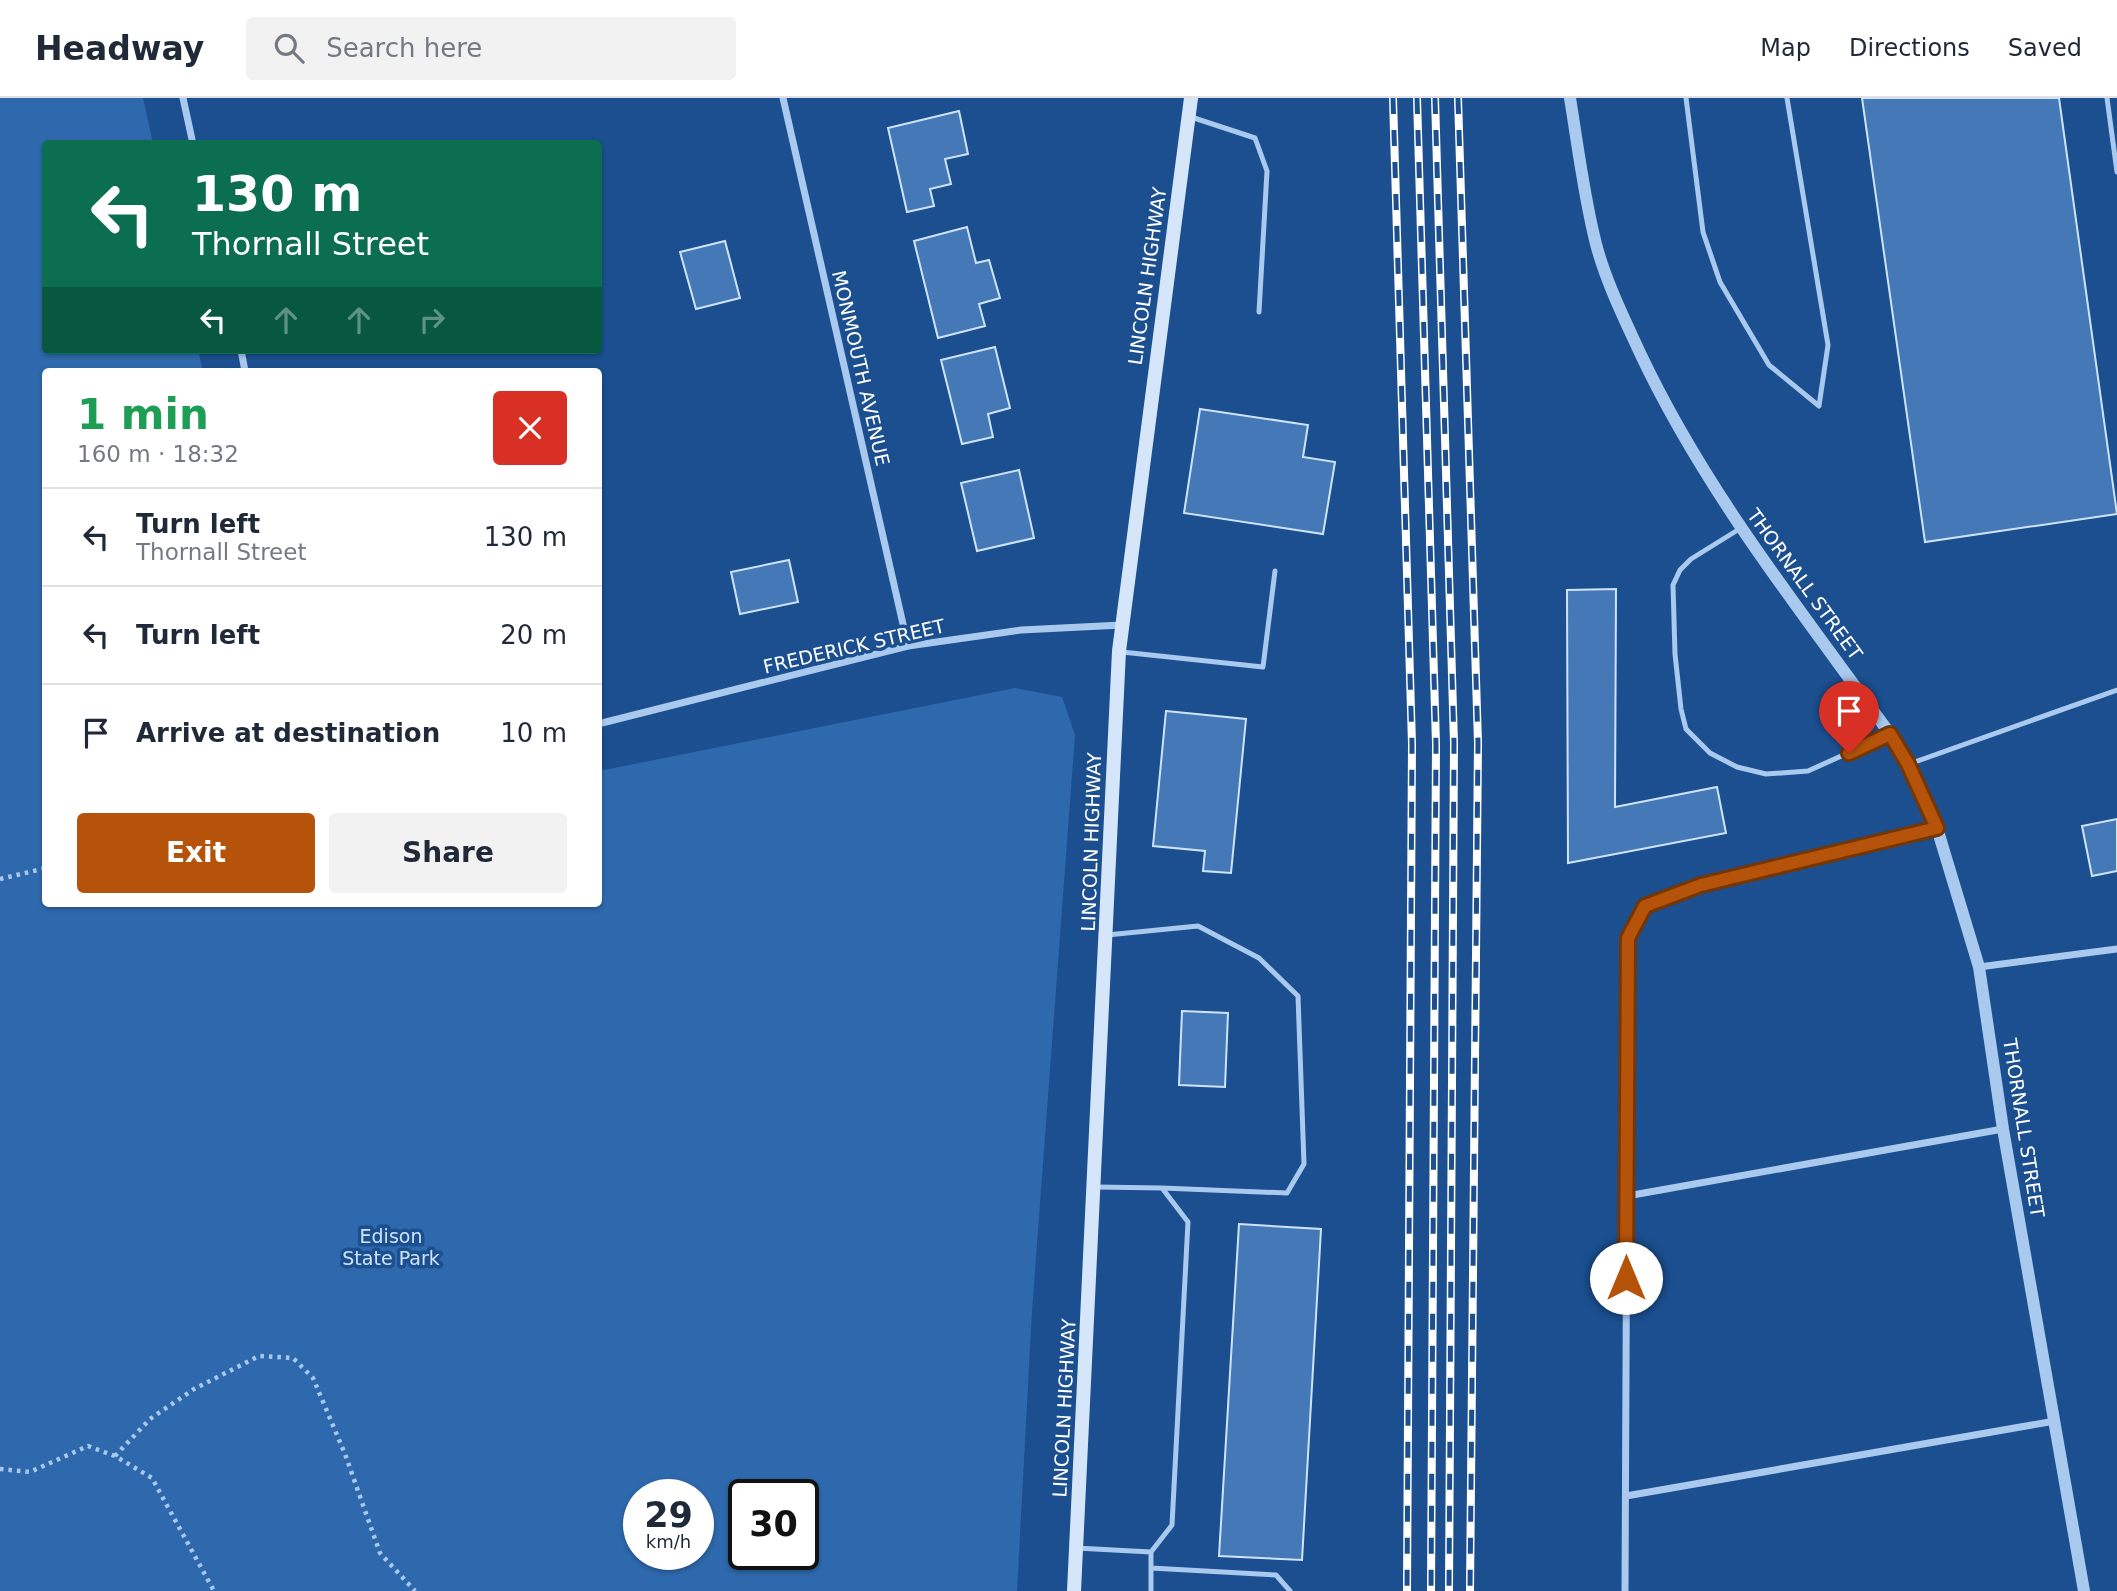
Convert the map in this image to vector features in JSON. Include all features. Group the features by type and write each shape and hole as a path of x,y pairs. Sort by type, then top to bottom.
{"main road":[{"name":"LINCOLN HIGHWAY","path":"1074,1591 1119,652 1191,98"}],"street":[{"path":"183,98 192,140"},
{"name":"MONMOUTH AVENUE","path":"783,98 908,646"},
{"name":"THORNALL STREET","path":"1570,98 1597,245 1609,282 1656,385 1699,464 1741,528 1890,734 1908,764 1937,828 1979,967 2003,1129 2084,1591"},
{"name":"FREDERICK STREET","path":"602,723 908,646 1021,630 1122,625"},
{"path":"1625,1591 1628,938 1645,906 1701,885 1937,828"},
{"path":"1979,967 2117,949"},
{"path":"1627,1196 2003,1129"},
{"path":"1626,1496 2055,1421"}],"lane":[{"path":"1686,98 1703,232 1720,282 1769,365 1819,406 1828,345 1787,98"},
{"path":"2107,98 2117,172"},
{"path":"1188,116 1255,138 1267,171 1259,313"},
{"path":"1741,528 1691,559 1679,570 1673,584 1675,654 1686,729 1710,752 1737,767 1766,774 1808,771 1890,734"},
{"path":"1119,652 1263,667 1275,571"},
{"path":"1908,764 2117,690"},
{"path":"1094,1187 1287,1193 1304,1164 1298,996 1259,958 1198,926 1107,935"},
{"path":"1151,1591 1151,1552 1172,1525 1188,1222 1162,1188"},
{"path":"1076,1548 1151,1552"},
{"path":"1151,1568 1276,1575 1290,1591"}],"path":[{"path":"0,879 42,868"},
{"path":"115,1456 150,1419 194,1389 259,1356 293,1358 313,1378 345,1454 380,1553 415,1591"},
{"path":"0,1469 30,1472 88,1446 115,1456 152,1478 214,1591"}],"green space":[{"name":"Edison State Park","path":"0,98 143,98 152,140 42,140 42,354 199,354 202,368 42,368 42,907 602,907 602,770 1015,688 1062,697 1075,735 1032,1311 1017,1591 0,1591"}],"building":[{"path":"1862,98 2059,98 2117,514 1925,542"},
{"path":"959,111 968,154 945,159 951,184 930,189 934,206 907,212 888,128"},
{"path":"967,227 976,263 989,260 1000,298 979,304 985,326 938,338 914,241"},
{"path":"725,241 740,298 696,309 680,252"},
{"path":"995,347 1010,408 988,414 993,437 962,444 941,360"},
{"path":"1200,409 1308,425 1303,457 1335,462 1323,534 1184,513"},
{"path":"1019,470 1034,538 977,551 961,483"},
{"path":"789,560 798,602 740,614 731,572"},
{"path":"1616,589 1615,807 1717,787 1726,833 1568,863 1567,590"},
{"path":"1166,711 1246,719 1231,873 1203,871 1205,851 1153,846"},
{"path":"2117,819 2117,871 2092,876 2082,826"},
{"path":"1182,1011 1228,1013 1225,1087 1179,1085"},
{"path":"1239,1224 1321,1229 1302,1560 1219,1556"}],"railway":[{"path":"1393,98 1412,744 1407,1591"},
{"path":"1417,98 1436,744 1431,1591"},
{"path":"1435,98 1454,743 1449,1591"},
{"path":"1458,98 1478,743 1470,1591"}],"route":[{"path":"1626,1278 1628,938 1645,906 1701,885 1937,828 1908,764 1890,734 1849,753"}]}
